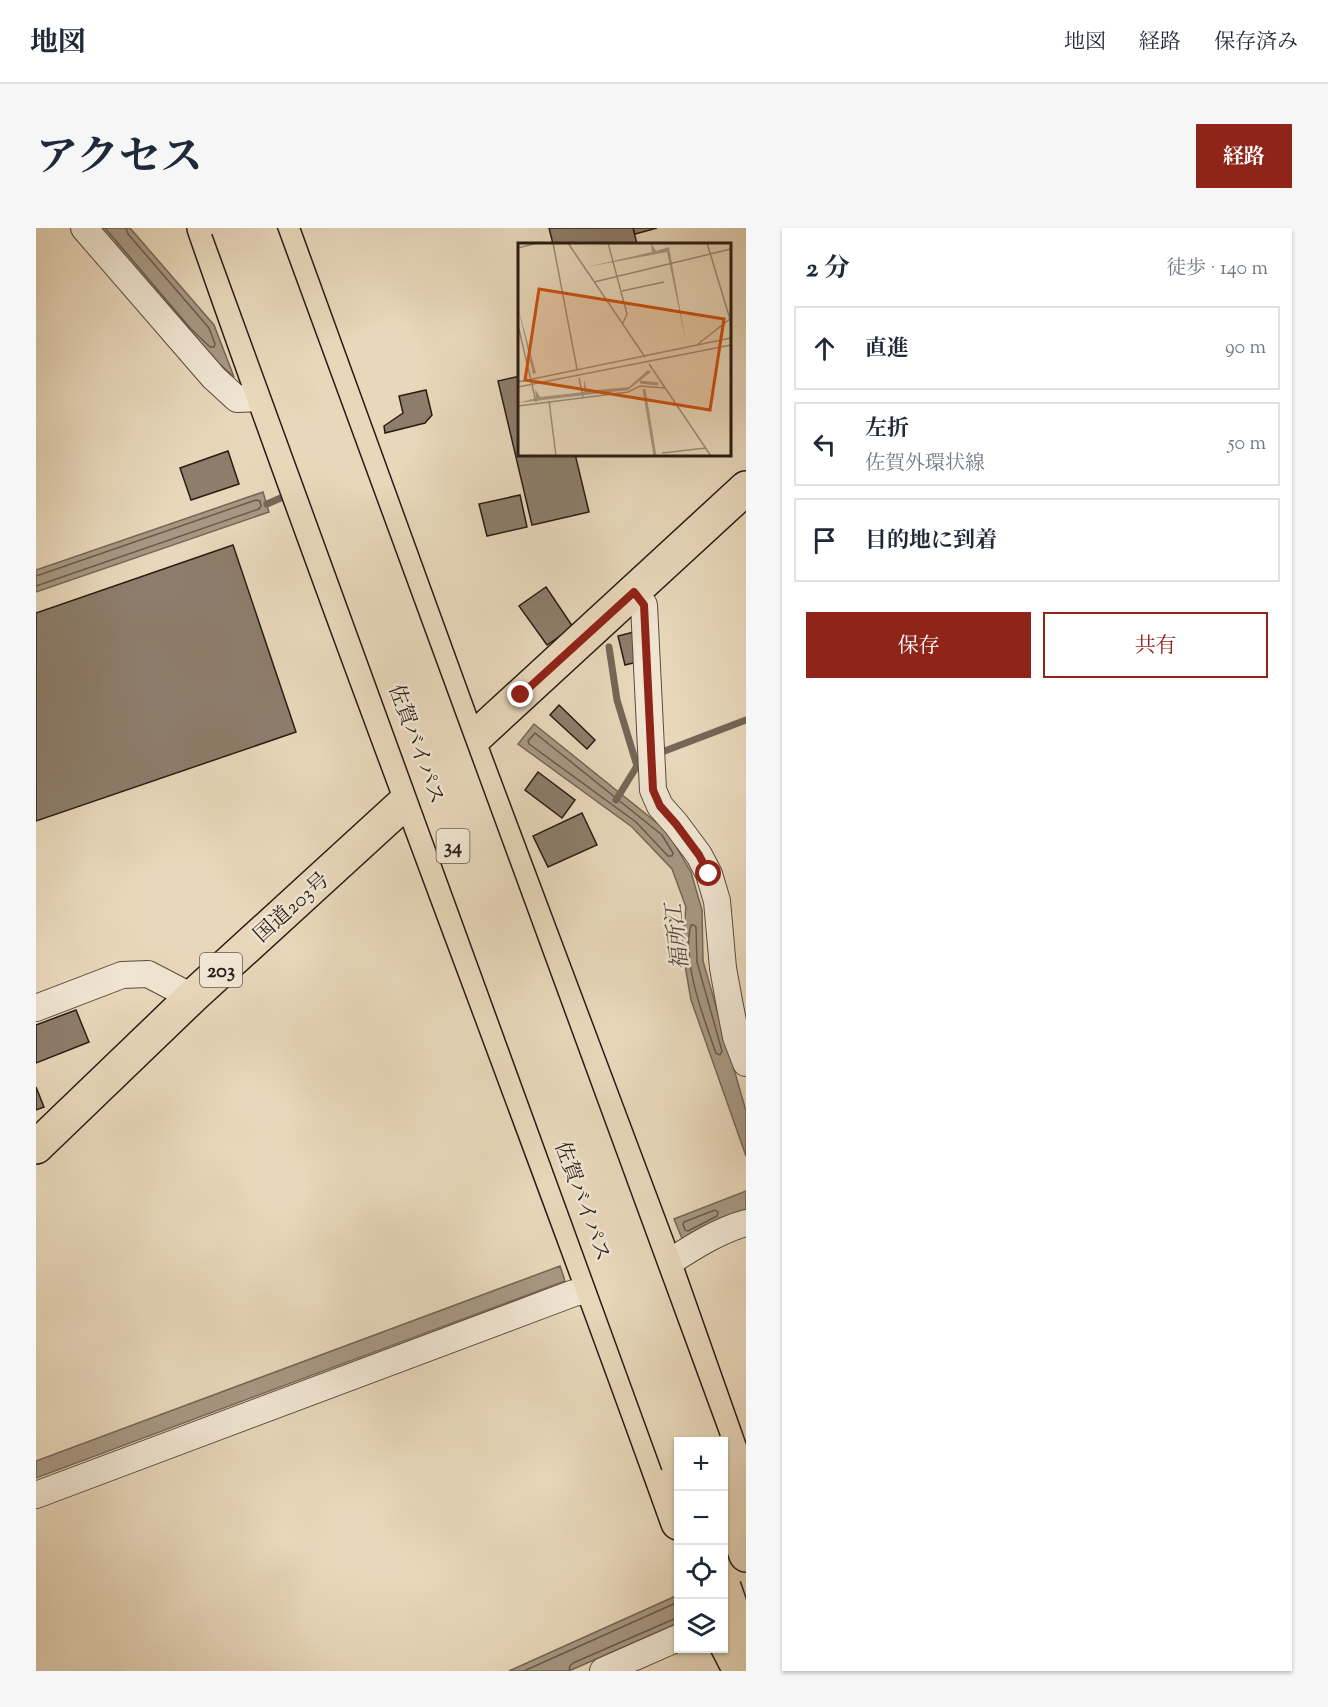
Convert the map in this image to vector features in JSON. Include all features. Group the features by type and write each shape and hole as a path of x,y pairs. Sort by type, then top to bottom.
{"main road":[{"path":"204,228 263,398 674,1512"},
{"name":"佐賀バイパス","path":"228,228 674,1453"},
{"name":"佐賀バイパス","path":"259,228 702,1437"},
{"path":"282,228 469,743 665,1265 746,1495"},
{"name":"国道203号","path":"36,1147 192,996 746,488"},
{"path":"728,1507 746,1555"},
{"path":"727,1599 736,1631 740,1671"}],"street":[{"path":"84,228 214,378 237,399 263,398"},
{"path":"634,592 644,605 653,790 660,806 699,855 709,874 717,901 723,968 736,1037 746,1063"},
{"path":"36,1008 122,975 148,974 192,996"},
{"path":"665,1265 688,1250 735,1226 746,1223"},
{"path":"36,1495 574,1293 594,1290"},
{"path":"603,1671 674,1640"}],"water":[{"path":"97,228 130,228 214,325 234,377 186,333"},
{"path":"263,492 269,512 36,592 36,570"},
{"path":"534,724 667,831 691,872 702,910 703,961 746,1111 746,1156 691,1000 682,948 686,907 672,869 632,827 518,744"},
{"path":"746,1191 746,1210 683,1241 674,1219"},
{"path":"560,1266 565,1281 36,1478 36,1461"},
{"path":"674,1597 674,1625 569,1671 509,1671"}],"building":[{"path":"549,228 633,228 637,243 553,243"},
{"path":"633,228 657,228 635,234"},
{"path":"518,376 518,456 575,456 589,512 532,525 498,381"},
{"path":"426,390 432,415 425,423 385,433 384,426 403,413 399,396"},
{"path":"228,451 239,484 191,500 180,468"},
{"path":"520,495 527,527 487,536 479,504"},
{"path":"233,545 296,732 36,821 36,613"},
{"path":"546,587 573,627 547,645 519,606"},
{"path":"634,632 641,661 625,665 618,636"},
{"path":"559,705 595,740 587,749 550,715"},
{"path":"538,772 575,800 562,818 525,790"},
{"path":"582,813 597,845 548,867 533,836"},
{"path":"76,1010 89,1042 36,1063 36,1025"},
{"path":"36,1087 44,1107 36,1110"}],"waterway":[{"path":"267,504 283,497"},
{"path":"609,647 617,700 637,766 616,800"},
{"path":"662,752 746,720"}],"route":[{"path":"521,695 634,592 644,605 653,790 660,806 699,855 709,874"}],"water label":[{"name":"福所江","path":"676,937"}]}
